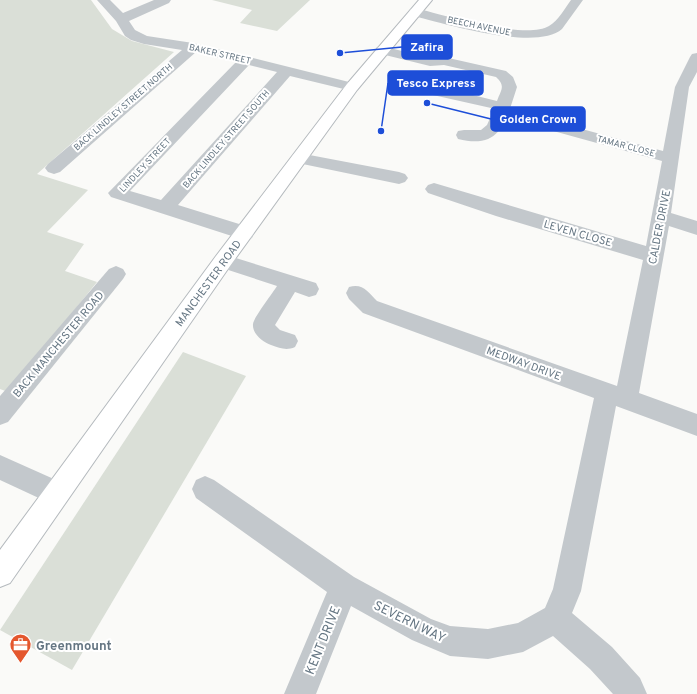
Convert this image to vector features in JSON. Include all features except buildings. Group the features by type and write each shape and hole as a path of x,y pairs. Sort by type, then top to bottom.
{"main road":[{"name":"MANCHESTER ROAD","path":"0,573 223,261 352,86 420,6"}],"street":[{"name":"BAKER STREET","path":"103,0 130,33 144,40 193,47 352,86"},
{"path":"120,19 165,0"},
{"name":"BEECH AVENUE","path":"420,6 508,33 535,34 554,29 577,0"},
{"name":"BACK LINDLEY STREET NORTH","path":"54,168 193,47"},
{"path":"382,50 430,62 444,61 501,74 508,80 510,87 493,128 487,134 476,136 464,135"},
{"name":"CALDER DRIVE","path":"616,396 654,256 682,87 697,56"},
{"name":"LINDLEY STREET","path":"244,233 117,193 246,60"},
{"name":"BACK LINDLEY STREET SOUTH","path":"165,208 287,70"},
{"path":"424,88 491,103"},
{"name":"TAMAR CLOSE","path":"534,120 671,158"},
{"path":"299,158 399,178"},
{"name":"LEVEN CLOSE","path":"434,189 502,211 654,256"},
{"path":"661,217 697,228"},
{"path":"223,261 300,286 264,324 264,328 268,334 287,341"},
{"name":"BACK MANCHESTER ROAD","path":"0,414 116,274"},
{"name":"MEDWAY DRIVE","path":"356,293 370,307 697,425"},
{"path":"616,396 566,591 555,618 601,658 629,689 631,694"},
{"path":"0,467 56,493"},
{"name":"SEVERN WAY","path":"205,489 344,586 422,630 450,641 488,644 523,637 555,618"},
{"name":"KENT DRIVE","path":"300,694 344,586"}],"shaded area":[{"path":"0,0 91,0 112,29 132,41 174,52 37,174 88,190 47,232 84,244 65,271 97,282 8,392 0,389"},
{"path":"212,0 310,0 277,31 240,23 252,10"},
{"path":"183,352 246,376 72,670 0,630"}],"place":[{"name":"Zafira","path":"340,53"},
{"name":"Golden Crown","path":"427,103"},
{"name":"Tesco Express","path":"381,131"},
{"name":"Greenmount","path":"21,664"}]}
